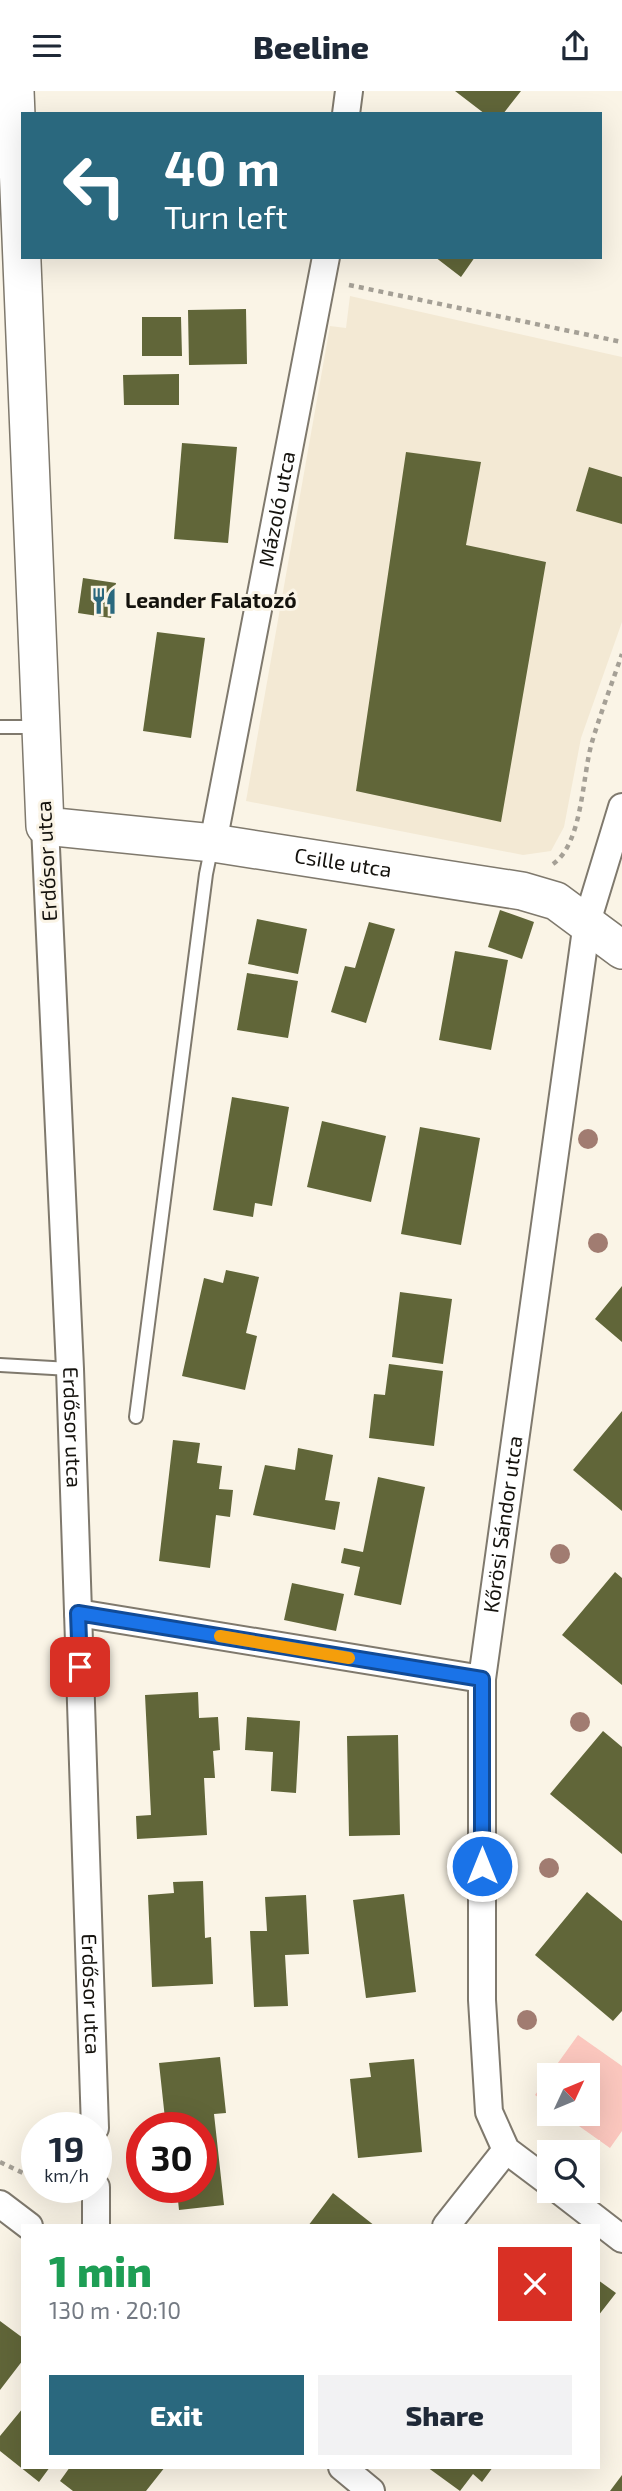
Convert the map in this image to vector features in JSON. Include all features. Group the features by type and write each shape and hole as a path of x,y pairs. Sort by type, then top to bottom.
{"street":[{"name":"Erdősor utca","path":"15,91 21,214"},
{"path":"346,112 349,91"},
{"name":"Erdősor utca","path":"23,259 40,727 69,1369 94,2112"},
{"name":"Mázoló utca","path":"213,843 326,259"},
{"name":"Kőrösi Sándor utca","path":"506,2150 489,2112 482,2000 482,1679 587,922 622,807"},
{"name":"Csille utca","path":"45,826 213,843 522,891 556,901 622,950"},
{"path":"78,1613 482,1679"},
{"path":"448,2224 506,2150 537,2173"},
{"path":"96,2203 96,2224"},
{"path":"576,2203 622,2239"},
{"path":"0,2204 26,2224"},
{"path":"344,2469 371,2491"}],"lane":[{"path":"0,727 40,727"},
{"path":"136,1417 206,874 213,843"},
{"path":"0,1365 69,1369"}],"path":[{"path":"345,284 622,342"},
{"path":"546,865 554,864 566,852 573,835 591,744 622,654"},
{"path":"0,2162 21,2172"}],"shaded area":[{"path":"350,296 622,357 622,622 581,738 564,827 551,851 523,855 246,801 330,326 346,328"},
{"path":"578,2035 622,2066 622,2131 610,2148 579,2126 600,2126 600,2063 558,2063"}],"building":[{"path":"455,91 521,91 505,112 482,112"},
{"path":"438,259 474,259 461,277"},
{"path":"246,309 247,364 189,365 188,310"},
{"path":"142,317 181,317 182,356 142,356"},
{"path":"179,374 179,405 124,405 123,375"},
{"path":"182,443 237,447 228,543 174,539"},
{"path":"406,452 481,462 466,545 546,562 501,822 356,791"},
{"path":"589,467 622,477 622,524 576,511"},
{"path":"83,578 116,583 111,618 78,613"},
{"path":"157,632 205,638 191,738 143,731"},
{"path":"500,910 534,922 522,959 488,947"},
{"path":"257,919 307,929 298,974 248,964"},
{"path":"369,922 395,929 366,1023 331,1012 345,966 355,968"},
{"path":"455,951 508,960 491,1050 439,1040"},
{"path":"247,973 298,981 288,1038 237,1030"},
{"path":"232,1097 289,1107 272,1206 255,1203 253,1217 213,1210"},
{"path":"322,1121 386,1136 371,1202 307,1187"},
{"path":"420,1127 480,1138 461,1245 401,1234"},
{"path":"226,1270 259,1277 246,1333 257,1336 245,1390 182,1376 204,1278 223,1283"},
{"path":"622,1286 622,1342 595,1319"},
{"path":"400,1292 452,1299 443,1364 392,1357"},
{"path":"389,1364 443,1371 434,1446 369,1438 374,1394 385,1395"},
{"path":"622,1411 622,1511 573,1470"},
{"path":"173,1440 200,1443 197,1463 222,1466 219,1489 233,1490 230,1517 216,1515 210,1568 159,1561"},
{"path":"298,1448 333,1455 325,1500 340,1502 335,1530 253,1515 265,1465 295,1470"},
{"path":"378,1477 425,1487 401,1605 354,1595 360,1567 341,1563 344,1548 363,1552"},
{"path":"615,1572 622,1578 622,1685 562,1635"},
{"path":"292,1583 344,1594 336,1631 284,1620"},
{"path":"198,1692 199,1718 218,1717 220,1750 213,1751 215,1778 204,1778 207,1835 137,1839 136,1816 151,1815 145,1695"},
{"path":"247,1717 300,1721 296,1793 271,1791 273,1752 245,1750"},
{"path":"603,1731 622,1747 622,1854 550,1794"},
{"path":"398,1735 400,1835 349,1836 347,1736"},
{"path":"203,1881 205,1938 211,1937 213,1984 152,1987 148,1895 174,1893 173,1882"},
{"path":"587,1892 622,1921 622,2011 613,2021 535,1955"},
{"path":"404,1894 416,1992 366,1998 353,1900"},
{"path":"306,1895 309,1954 285,1955 288,2006 254,2007 250,1931 267,1931 265,1897"},
{"path":"220,2057 226,2113 164,2112 159,2063"},
{"path":"414,2059 422,2152 358,2158 350,2079 371,2077 369,2063"},
{"path":"217,2141 224,2205 179,2210 178,2203 217,2203"},
{"path":"333,2193 372,2224 310,2224"},
{"path":"600,2281 616,2293 600,2313"},
{"path":"0,2321 21,2337 21,2363 0,2390"},
{"path":"21,2410 21,2468 0,2451 0,2436"},
{"path":"23,2469 49,2469 39,2482"},
{"path":"69,2469 163,2469 146,2491 73,2491 60,2481"},
{"path":"430,2469 492,2469 482,2482 473,2474 460,2491"},
{"path":"622,2475 622,2491 610,2491"}],"slow traffic":[{"path":"220,1636 349,1658"}],"place":[{"name":"Leander Falatozó","path":"104,601"}],"route":[{"path":"80,1667 78,1613 482,1679 482,1866"}]}
